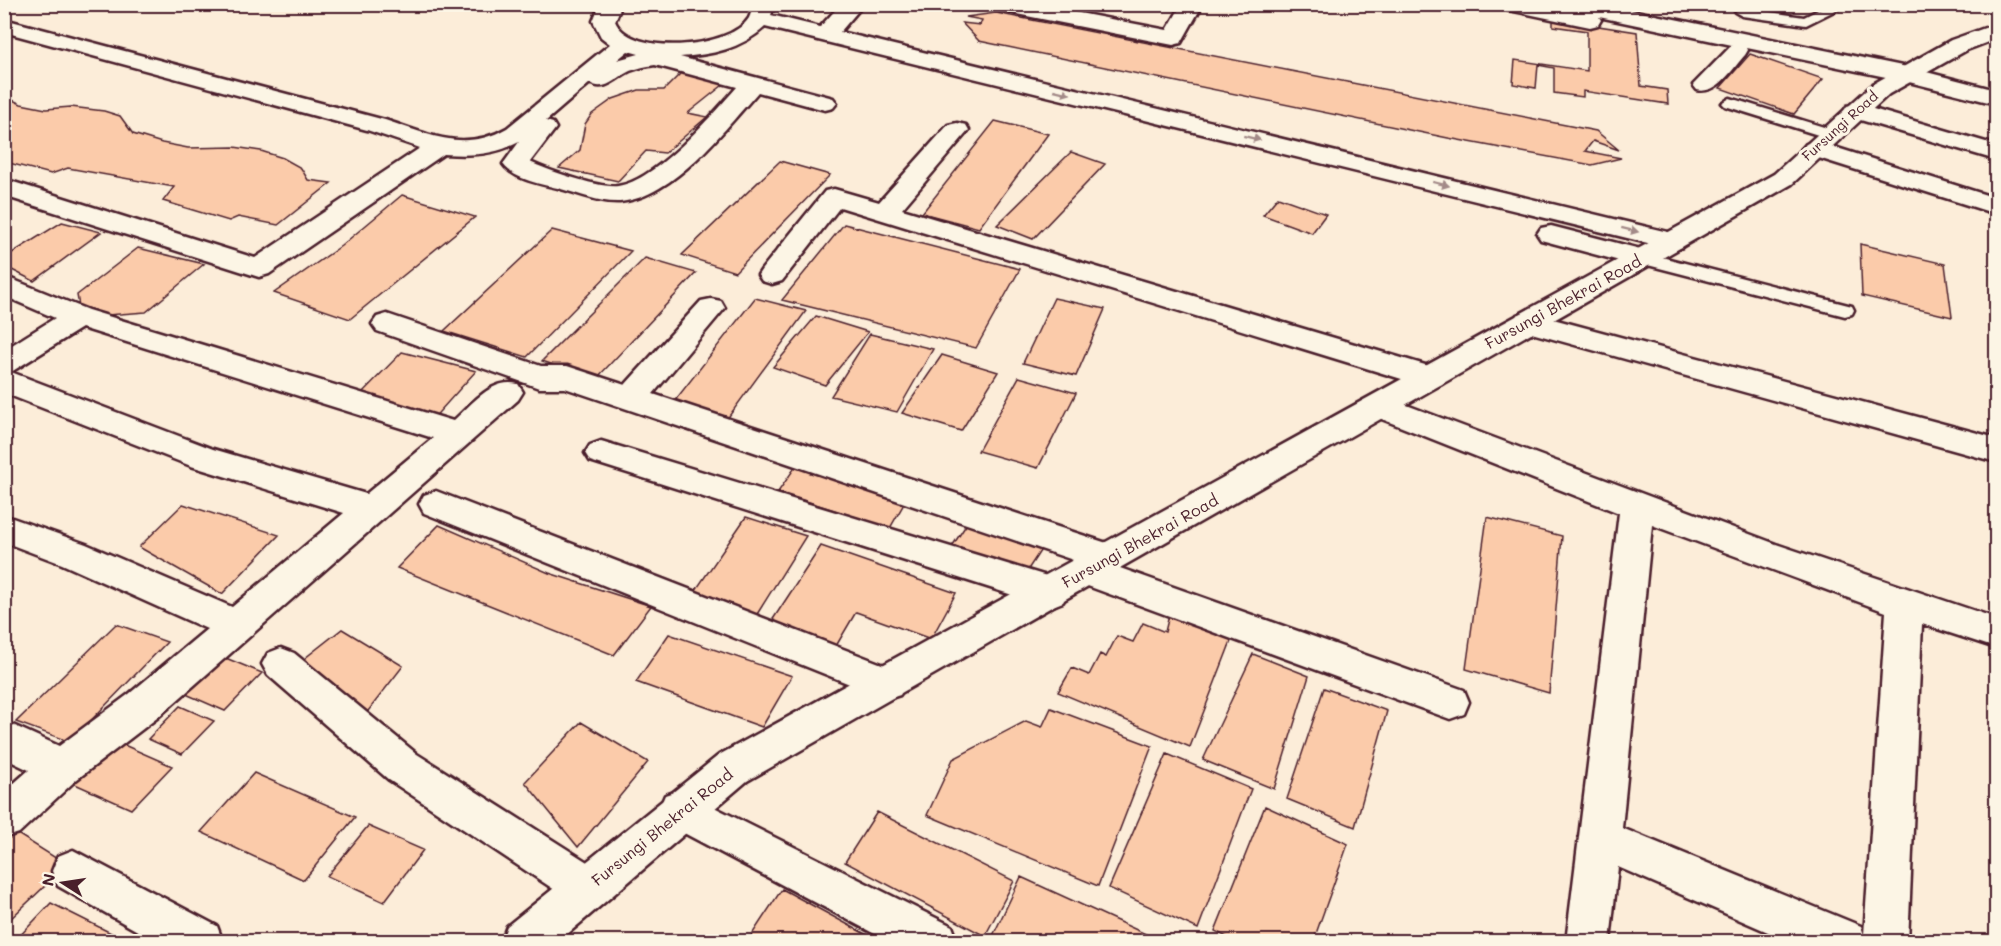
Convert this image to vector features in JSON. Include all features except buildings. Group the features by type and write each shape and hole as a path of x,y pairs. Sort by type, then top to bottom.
{"street":[{"path":"611,4 604,21 609,33 624,43 645,50 673,52 701,49 727,42 757,18"},
{"path":"824,35 854,4"},
{"path":"997,4 1173,38 1193,4"},
{"path":"1512,4 1737,50 1996,97"},
{"path":"1568,4 1898,79"},
{"path":"757,18 1672,241"},
{"path":"757,18 822,48 1642,258"},
{"path":"4,24 376,125 439,146 470,148 497,144 536,125 599,72 624,43"},
{"name":"Fursungi Road","path":"1782,179 1856,111 1898,79 1959,45 1996,31"},
{"path":"1705,85 1737,50"},
{"path":"599,72 627,63 655,58 825,103"},
{"path":"536,125 535,136 516,164 529,173 599,192 624,194 648,183 690,152 753,84"},
{"path":"1856,111 1996,153"},
{"path":"885,212 957,130"},
{"path":"1823,142 1996,206"},
{"path":"4,187 259,268 439,146"},
{"name":"Fursungi Bhekrai Road","path":"523,942 680,809 733,768 1782,179"},
{"path":"772,275 834,197 1431,377"},
{"path":"4,285 78,317 458,434"},
{"path":"632,399 711,308"},
{"path":"4,364 78,317"},
{"path":"1527,322 1996,450"},
{"path":"387,324 539,377 567,377 1098,564 1450,702"},
{"path":"4,381 203,458 369,508"},
{"path":"4,819 62,767 144,706 369,508 507,392"},
{"path":"1380,406 1637,506 1905,604 1996,633"},
{"path":"601,453 1050,592"},
{"path":"436,504 887,683"},
{"path":"1588,942 1637,506"},
{"path":"4,528 74,554 236,625"},
{"path":"1886,942 1905,604"},
{"path":"281,664 403,767 588,887"},
{"path":"4,738 62,767"},
{"path":"680,809 936,942"},
{"path":"1599,839 1845,942"},
{"path":"73,871 201,942"}],"lane":[{"path":"1742,12 1806,21 1831,9 1831,4"},
{"path":"1730,103 1823,142"},
{"path":"1642,258 1845,310"}]}
